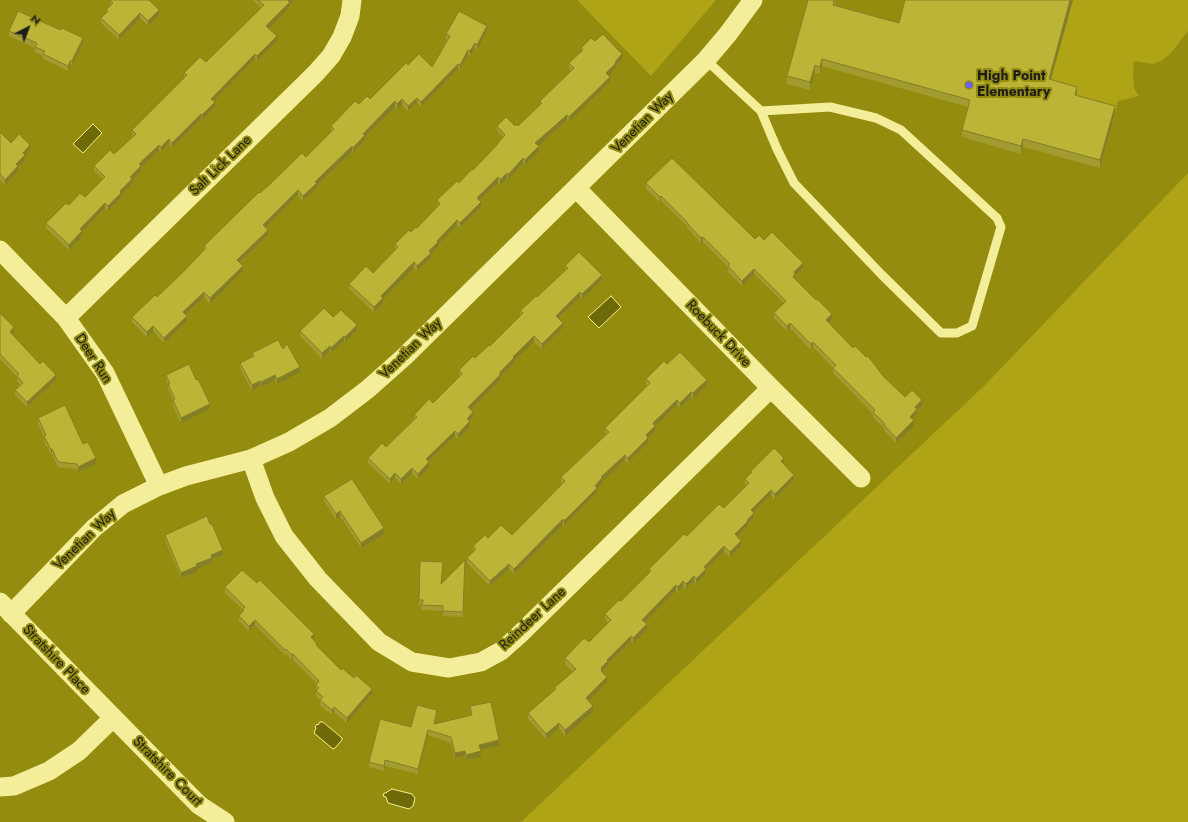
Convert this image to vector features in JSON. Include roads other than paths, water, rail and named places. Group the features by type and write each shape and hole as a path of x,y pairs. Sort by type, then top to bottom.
{"street":[{"name":"Salt Lick Lane","path":"66,318 315,74 331,56 342,37 350,16 352,0"},
{"name":"Venetian Way","path":"6,608 94,528 123,504 159,486 186,476 251,459 289,442 330,418 368,389 404,357 706,60 728,34 753,0"},
{"name":"Roebuck Drive","path":"576,188 861,478"},
{"name":"Deer Run","path":"0,250 66,318 105,373 159,486"},
{"name":"Reindeer Lane","path":"251,459 265,498 284,536 318,579 379,642 412,662 450,668 481,662 501,651 771,388"},
{"name":"Stratshire Place","path":"6,608 113,718"},
{"path":"0,787 14,786 49,771 79,751 113,718"},
{"name":"Stratshire Court","path":"113,718 199,805 225,822"}],"lane":[{"path":"706,60 761,111 776,150 794,183 882,275 941,332 957,333 972,326 1001,227 997,218 901,130 876,118 830,107 761,111"}],"place":[{"name":"High Point Elementary","path":"969,85"}]}
